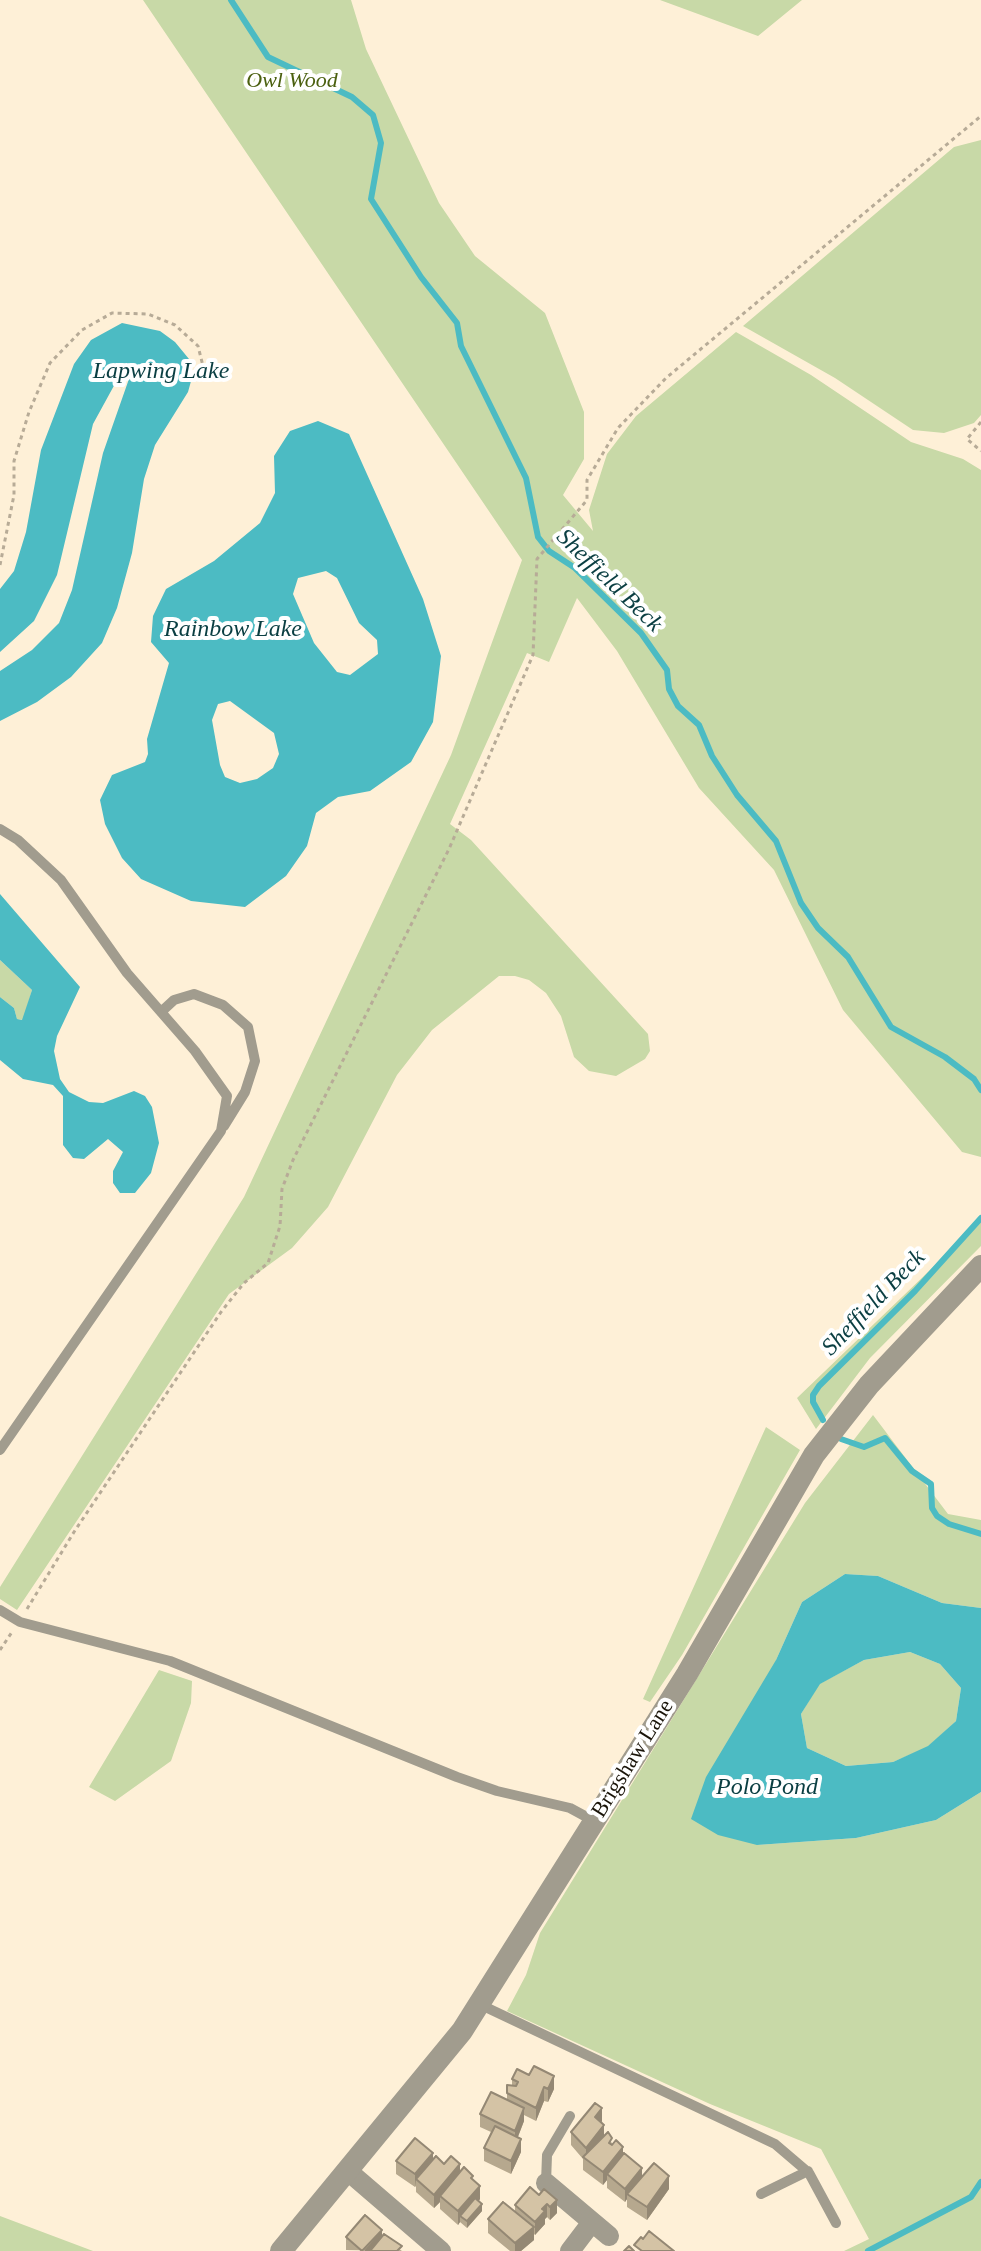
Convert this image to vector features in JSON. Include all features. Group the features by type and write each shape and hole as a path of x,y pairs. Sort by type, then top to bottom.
{"street":[{"name":"Brigshaw Lane","path":"281,2251 412,2096 479,2004 687,1674 814,1455 869,1385 981,1266"},
{"path":"349,2172 441,2251"},
{"path":"546,2183 609,2236"},
{"path":"570,2251 592,2222"}],"lane":[{"path":"0,829 18,840 61,880 127,973 227,1096 221,1131"},
{"path":"0,1450 245,1092 255,1061 248,1027 223,1005 194,994 174,1000 161,1012"},
{"path":"0,1610 20,1622 170,1661 457,1777 497,1791 570,1808 594,1821"},
{"path":"479,2004 775,2144 808,2171 836,2223"},
{"path":"546,2183 547,2155 570,2116"},
{"path":"761,2194 808,2171"}],"path":[{"path":"0,1650 74,1532 213,1324 244,1283 268,1263 280,1226 282,1189 293,1160 449,849 533,655 535,567 541,550 587,500 587,480 618,428 666,378 981,116"},
{"path":"0,565 14,495 14,461 29,412 50,363 82,330 112,313 148,314 175,325 198,346 206,378"},
{"path":"981,422 967,439 981,451"}],"green space":[{"name":"Owl Wood","path":"143,0 351,0 366,49 439,203 475,256 545,313 584,412 584,459 563,495 593,531 589,510 607,454 636,416 736,332 811,375 911,442 963,459 981,470 981,1157 962,1152 843,1010 774,870 699,788 617,651 577,598 549,662 527,653 450,824 471,840 648,1034 650,1051 645,1059 616,1076 589,1071 574,1057 561,1016 546,993 529,980 515,976 499,976 432,1030 397,1075 328,1207 292,1248 229,1294 17,1610 0,1599 0,1587 244,1197 451,755 522,560"},
{"path":"660,0 802,0 758,36"},
{"path":"981,140 981,415 974,423 944,433 913,430 835,378 743,326 954,147"},
{"path":"0,960 32,990 23,1020 17,1019 14,1008 0,997"},
{"path":"981,1221 981,1246 870,1358 816,1429 797,1398"},
{"path":"873,1415 948,1514 981,1520 981,1608 942,1603 878,1576 845,1574 802,1602 776,1660 757,1845 856,1838 936,1820 981,1792 981,2251 844,2251 869,2239 821,2149 710,2104 507,2011 526,1975 540,1933 805,1503"},
{"path":"766,1427 800,1450 682,1655 650,1702 643,1699"},
{"path":"910,1652 940,1664 961,1688 956,1721 928,1747 893,1762 846,1766 807,1748 801,1714 819,1684 864,1660"},
{"path":"159,1670 192,1681 191,1703 171,1761 115,1801 89,1787"},
{"path":"0,2216 93,2251 0,2251"}],"water":[{"name":"Lapwing Lake","path":"122,323 160,331 175,342 189,359 193,374 188,392 155,445 144,479 132,553 117,608 102,643 71,677 37,702 0,721 0,671 32,650 59,623 72,590 103,453 130,376 123,375 116,382 93,424 57,575 34,621 0,652 0,589 14,571 26,532 41,450 74,364 91,340"},
{"name":"Rainbow Lake","path":"318,421 349,434 423,599 441,656 433,722 411,762 370,791 338,797 316,813 307,846 286,876 245,907 191,901 141,879 122,858 105,824 100,800 112,775 145,762 148,754 147,739 169,663 151,642 153,616 166,589 214,561 260,523 275,493 274,456 290,431","holes":["326,571 337,578 359,623 377,640 378,654 350,675 337,672 314,643 293,594 298,578","230,701 274,733 279,754 273,768 257,779 240,783 225,777 212,720 218,704"]},
{"path":"0,894 80,987 57,1036 54,1051 60,1079 69,1092 89,1102 103,1103 134,1091 145,1096 152,1107 159,1143 151,1173 135,1193 120,1193 113,1183 113,1171 123,1152 108,1139 84,1159 73,1158 63,1145 63,1096 53,1085 23,1079 0,1060 0,997 14,1008 17,1019 22,1020 32,990 0,960"},
{"name":"Polo Pond","path":"845,1574 878,1576 942,1603 981,1608 981,1792 936,1820 856,1838 757,1845 718,1835 691,1819 706,1777 776,1660 802,1602","holes":["910,1652 940,1664 961,1688 956,1721 928,1746 893,1762 846,1766 807,1748 801,1714 820,1684 864,1660"]}],"building":[{"path":"534,2066 554,2076 548,2089 544,2087 536,2108 507,2093 507,2085 516,2086 518,2082 512,2079 517,2069 529,2075"},
{"path":"491,2092 524,2108 515,2131 480,2114"},
{"path":"595,2103 602,2108 595,2117 604,2125 586,2148 571,2132"},
{"path":"495,2126 521,2139 511,2161 484,2148"},
{"path":"608,2132 612,2138 609,2143 612,2145 616,2140 623,2147 603,2172 583,2157"},
{"path":"415,2138 433,2153 415,2174 396,2161"},
{"path":"624,2153 642,2168 625,2189 607,2174"},
{"path":"436,2156 444,2164 451,2156 460,2164 434,2195 416,2179"},
{"path":"654,2163 669,2176 647,2207 627,2194"},
{"path":"464,2167 480,2186 458,2211 440,2196"},
{"path":"530,2187 539,2195 544,2189 557,2200 550,2207 547,2204 542,2209 545,2211 535,2222 515,2205"},
{"path":"475,2198 482,2204 467,2221 460,2216"},
{"path":"503,2202 534,2227 515,2243 488,2219"},
{"path":"365,2215 382,2230 362,2251 346,2237"},
{"path":"649,2231 674,2251 642,2251 634,2245"},
{"path":"384,2234 402,2246 397,2251 370,2251"}],"waterway":[{"name":"Sheffield Beck","path":"231,0 268,57 352,97 373,115 381,143 371,199 421,277 457,323 461,346 526,478 538,537 549,551 575,568 641,633 667,670 669,689 678,706 699,725 712,756 737,795 776,841 801,903 818,928 848,957 891,1027 945,1057 974,1079 981,1090"},
{"name":"Sheffield Beck","path":"823,1420 813,1402 813,1395 819,1386 915,1291 981,1218"},
{"name":"Sheffield Beck","path":"841,1439 864,1447 885,1438 912,1471 931,1484 932,1508 937,1516 949,1524 981,1534"},
{"path":"868,2251 971,2197 981,2182"}]}
